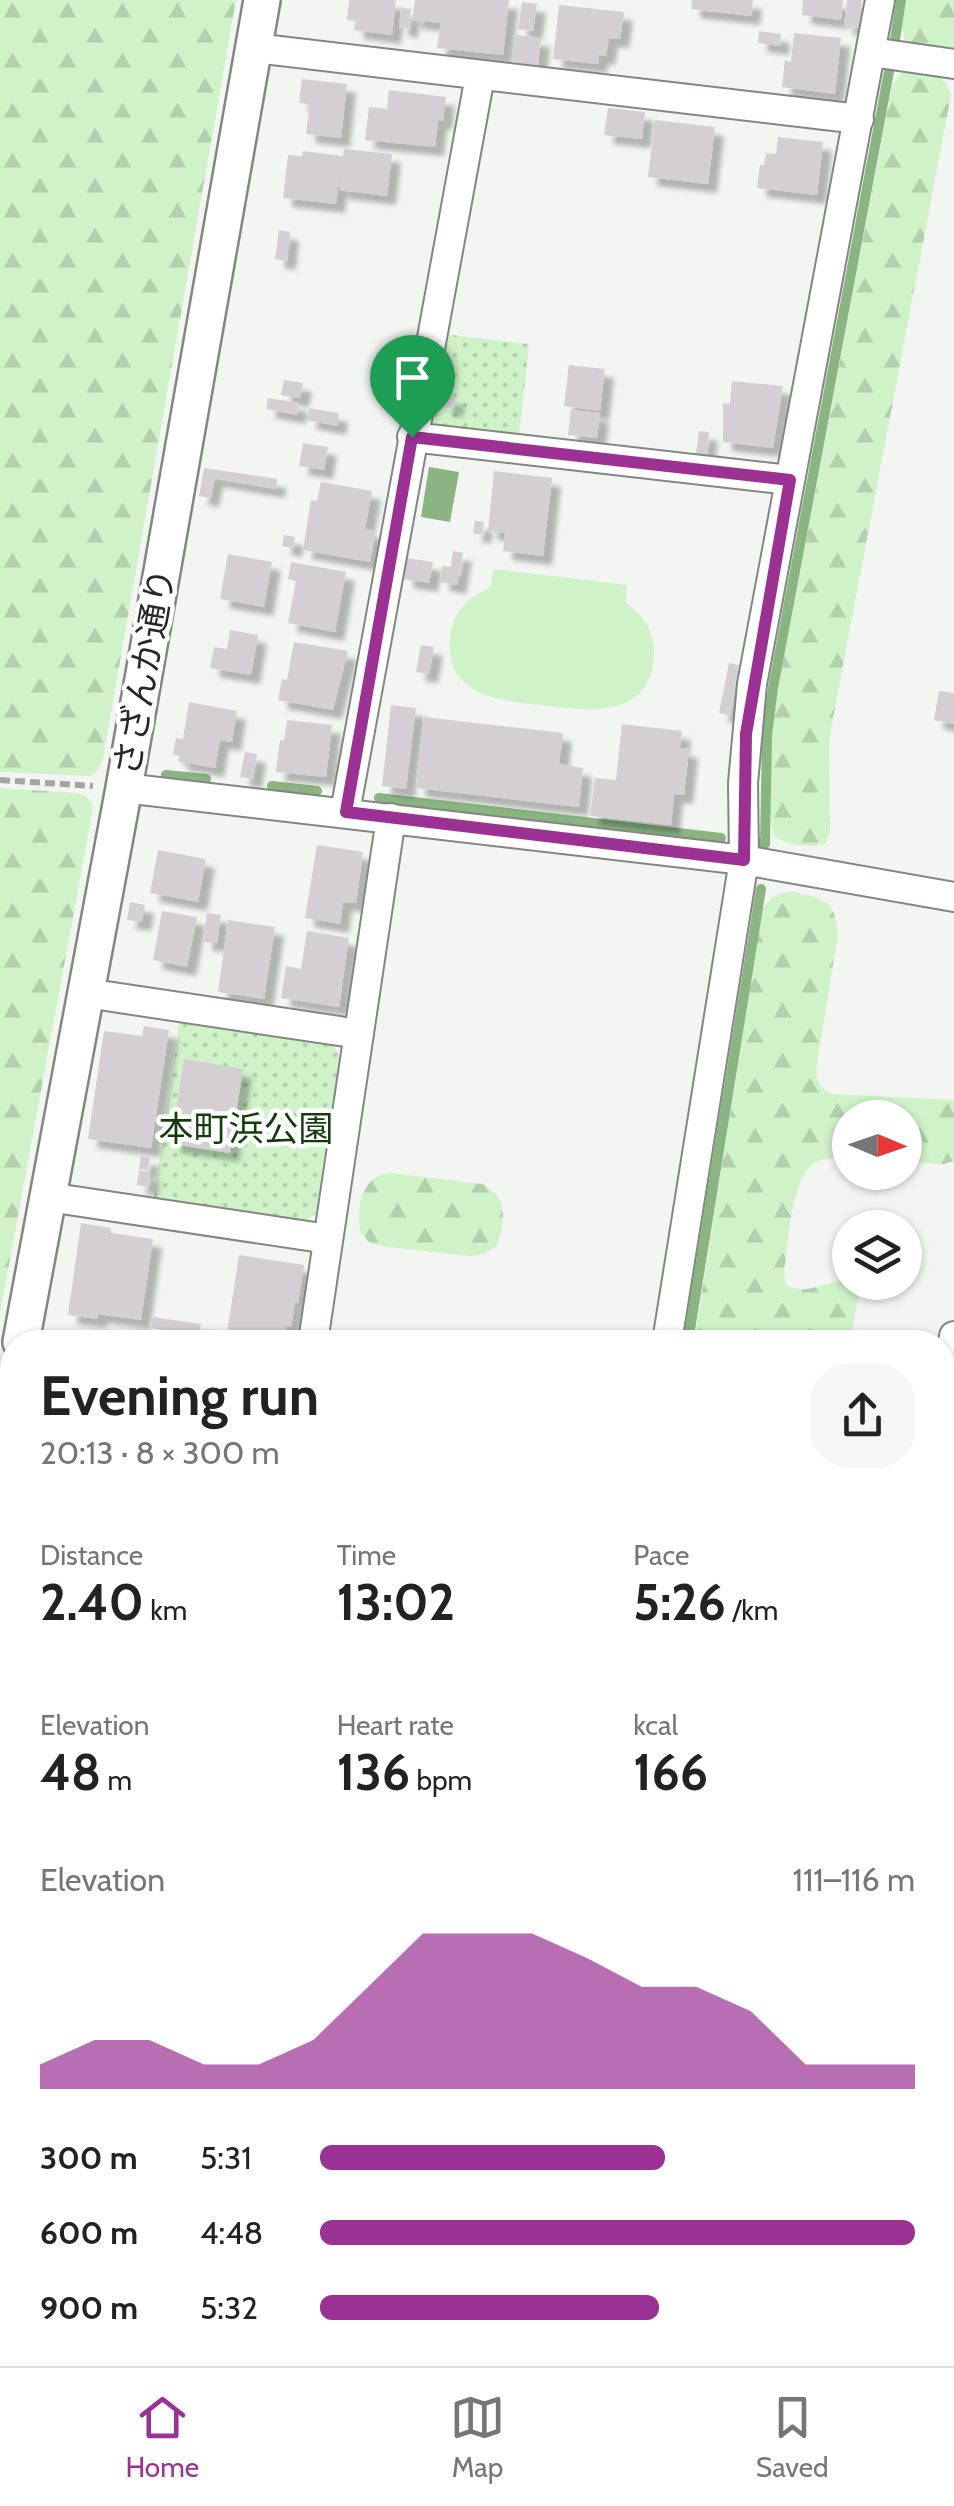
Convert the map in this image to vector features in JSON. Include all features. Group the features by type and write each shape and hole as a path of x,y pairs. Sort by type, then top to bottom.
{"street":[{"name":"さざんか通り","path":"23,1330 124,788 262,0"},
{"path":"669,1330 744,860 746,734 880,0"},
{"path":"254,48 859,119"},
{"path":"871,52 954,64"},
{"path":"346,812 480,76"},
{"path":"412,437 790,480"},
{"path":"124,788 744,860 954,897"},
{"path":"314,1330 391,818"},
{"path":"86,993 358,1034"},
{"path":"48,1197 328,1239"}],"path":[{"path":"0,780 124,788"}],"green space":[{"path":"0,0 236,0 103,758 90,776 0,772"},
{"path":"906,0 954,0 954,48 928,51 905,40 902,24"},
{"path":"916,70 938,76 951,95 833,718 829,743 830,831 825,844 799,845 775,837 771,819 769,763 778,689 892,86 901,73"},
{"path":"443,334 529,344 519,436 438,427 429,415"},
{"path":"493,569 627,585 626,603 647,625 654,646 651,675 643,690 617,706 584,709 497,698 467,685 451,658 451,629 463,606 491,587"},
{"path":"0,788 76,793 92,803 92,814 0,1313"},
{"path":"793,892 813,896 826,903 834,914 838,934 816,1071 823,1088 833,1094 954,1100 954,1161 943,1164 922,1163 922,1100 832,1100 832,1159 818,1161 802,1179 792,1211 784,1273 786,1285 794,1288 809,1289 832,1282 832,1300 858,1300 852,1330 696,1330 762,912 774,897"},
{"name":"本町浜公園","path":"180,1018 329,1040 340,1055 316,1213 302,1224 153,1202"},
{"path":"391,1173 482,1184 491,1189 503,1211 496,1247 470,1256 369,1242 360,1232 363,1194 373,1180"}],"shaded area":[{"path":"429,467 459,472 450,522 421,517"}],"building":[{"path":"349,0 396,0 392,35 354,30 356,21 347,20"},
{"path":"415,0 509,0 503,55 437,48 441,23 412,20"},
{"path":"692,0 753,0 751,16 691,9"},
{"path":"803,0 843,0 841,20 802,15"},
{"path":"847,0 862,0 859,28 844,26"},
{"path":"522,2 537,4 533,31 518,29"},
{"path":"559,5 624,12 620,39 609,38 606,56 599,55 598,64 553,59"},
{"path":"401,8 411,9 409,29 399,27"},
{"path":"759,31 781,34 780,46 758,43"},
{"path":"794,33 841,38 835,94 782,87 785,60 791,62"},
{"path":"515,35 541,38 538,66 513,62"},
{"path":"302,79 347,84 341,138 306,134 310,104 299,103"},
{"path":"389,90 446,97 435,147 365,140 369,107 387,109"},
{"path":"608,108 645,112 642,139 604,135"},
{"path":"655,120 715,127 708,184 648,177"},
{"path":"778,137 823,142 817,195 757,188 760,165 764,165 766,153 776,154"},
{"path":"344,149 392,154 387,196 339,190 341,163 336,204 283,198 288,155 302,156 303,151 343,156"},
{"path":"279,230 290,232 287,261 275,259"},
{"path":"569,365 605,369 600,411 564,406"},
{"path":"284,380 303,383 300,398 281,395"},
{"path":"732,381 783,386 773,448 723,442 723,403 730,404"},
{"path":"445,395 456,397 454,408 443,407"},
{"path":"268,398 299,403 297,415 266,409"},
{"path":"309,408 339,413 337,426 307,420"},
{"path":"571,410 600,413 597,438 568,435"},
{"path":"699,431 709,432 706,455 696,454"},
{"path":"303,443 328,447 324,470 299,466"},
{"path":"204,468 277,479 276,489 214,478 210,498 199,496"},
{"path":"494,471 552,478 543,556 503,551 505,533 488,531"},
{"path":"321,482 372,491 365,529 376,531 370,562 303,550 311,500 317,501"},
{"path":"475,521 484,522 482,534 473,534"},
{"path":"284,535 295,537 293,548 282,546"},
{"path":"453,551 463,553 457,585 440,582 442,566 451,567"},
{"path":"228,554 272,562 264,607 220,599"},
{"path":"407,558 433,562 429,583 404,579"},
{"path":"291,562 346,572 335,632 288,623 296,581 288,579"},
{"path":"230,630 258,635 251,675 210,668 214,647 227,649"},
{"path":"294,642 348,651 333,710 278,700 282,679 287,680"},
{"path":"421,645 434,647 429,674 416,672"},
{"path":"729,663 739,665 729,715 719,713"},
{"path":"939,691 954,693 954,724 934,720"},
{"path":"189,702 237,711 232,742 220,740 215,768 178,761 180,756 173,755 176,738 183,739"},
{"path":"391,705 416,708 406,789 382,786"},
{"path":"424,717 563,733 559,764 583,768 579,807 416,788"},
{"path":"287,720 332,725 326,777 276,772"},
{"path":"622,724 682,731 680,748 689,749 684,795 674,794 671,825 590,816 595,778 616,780"},
{"path":"245,752 257,754 253,779 240,777"},
{"path":"317,845 363,852 356,903 343,902 340,924 305,918"},
{"path":"158,850 206,859 198,902 150,893"},
{"path":"130,902 145,905 142,922 127,920"},
{"path":"162,911 197,917 187,967 153,960"},
{"path":"207,913 221,915 217,943 203,942"},
{"path":"228,920 275,927 264,999 218,992"},
{"path":"307,931 349,938 339,1007 281,998 286,966 301,969"},
{"path":"144,1026 169,1030 151,1148 88,1139 104,1031 142,1036"},
{"path":"184,1059 243,1069 230,1153 171,1144"},
{"path":"141,1156 150,1157 148,1170 139,1169"},
{"path":"139,1170 150,1172 149,1187 137,1185"},
{"path":"81,1223 111,1228 111,1233 153,1239 141,1320 98,1314 98,1319 68,1315"},
{"path":"239,1255 304,1265 291,1327 228,1330"},
{"path":"153,1317 201,1324 200,1330 151,1328"}],"waterway":[{"path":"894,46 901,0"},
{"path":"760,843 765,844 767,735 773,688 890,66"},
{"path":"166,775 206,779"},
{"path":"272,786 317,791"},
{"path":"379,798 721,838"},
{"path":"690,1330 761,889"}],"route":[{"path":"412,437 790,480 752,684 746,734 744,860 346,812 412,437"}]}
